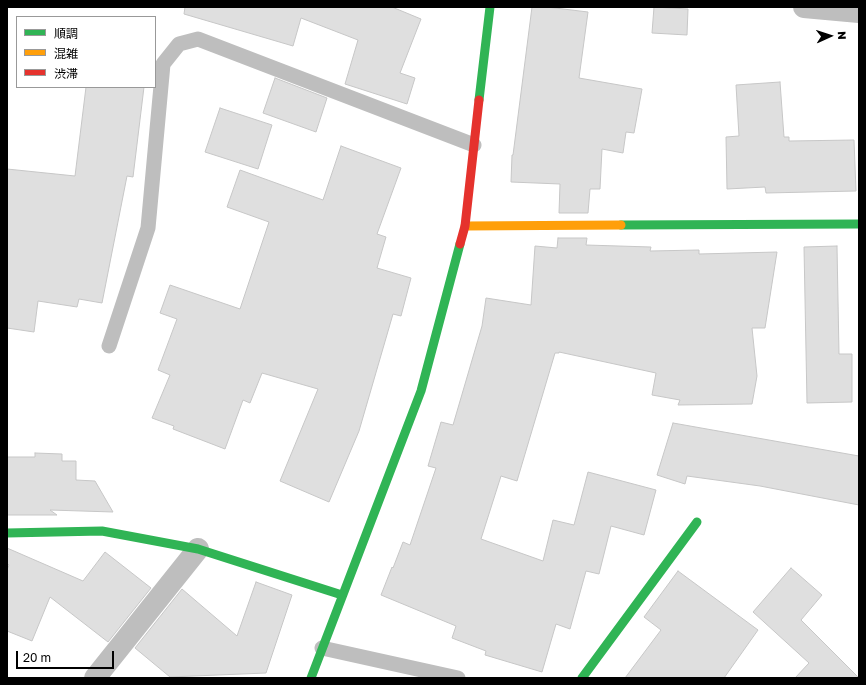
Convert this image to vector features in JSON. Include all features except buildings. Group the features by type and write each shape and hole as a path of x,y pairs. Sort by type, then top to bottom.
{"street":[{"path":"311,678 421,391 465,226 490,7"},
{"path":"804,7 859,12"},
{"path":"465,226 859,224"},
{"path":"582,678 697,522"},
{"path":"7,533 102,531 198,549 342,595"},
{"path":"95,678 198,549"}],"lane":[{"path":"109,346 148,228 163,64 179,44 198,39 474,145"},
{"path":"322,648 458,678"}],"traffic: fast":[{"path":"479,100 490,7"},
{"path":"621,225 859,224"},
{"path":"311,678 421,391 460,244"},
{"path":"582,678 697,522"},
{"path":"7,533 102,531 198,549 342,595"}],"traffic: slow":[{"path":"465,226 621,225"}],"traffic: jam":[{"path":"460,244 465,226 479,100"}]}
